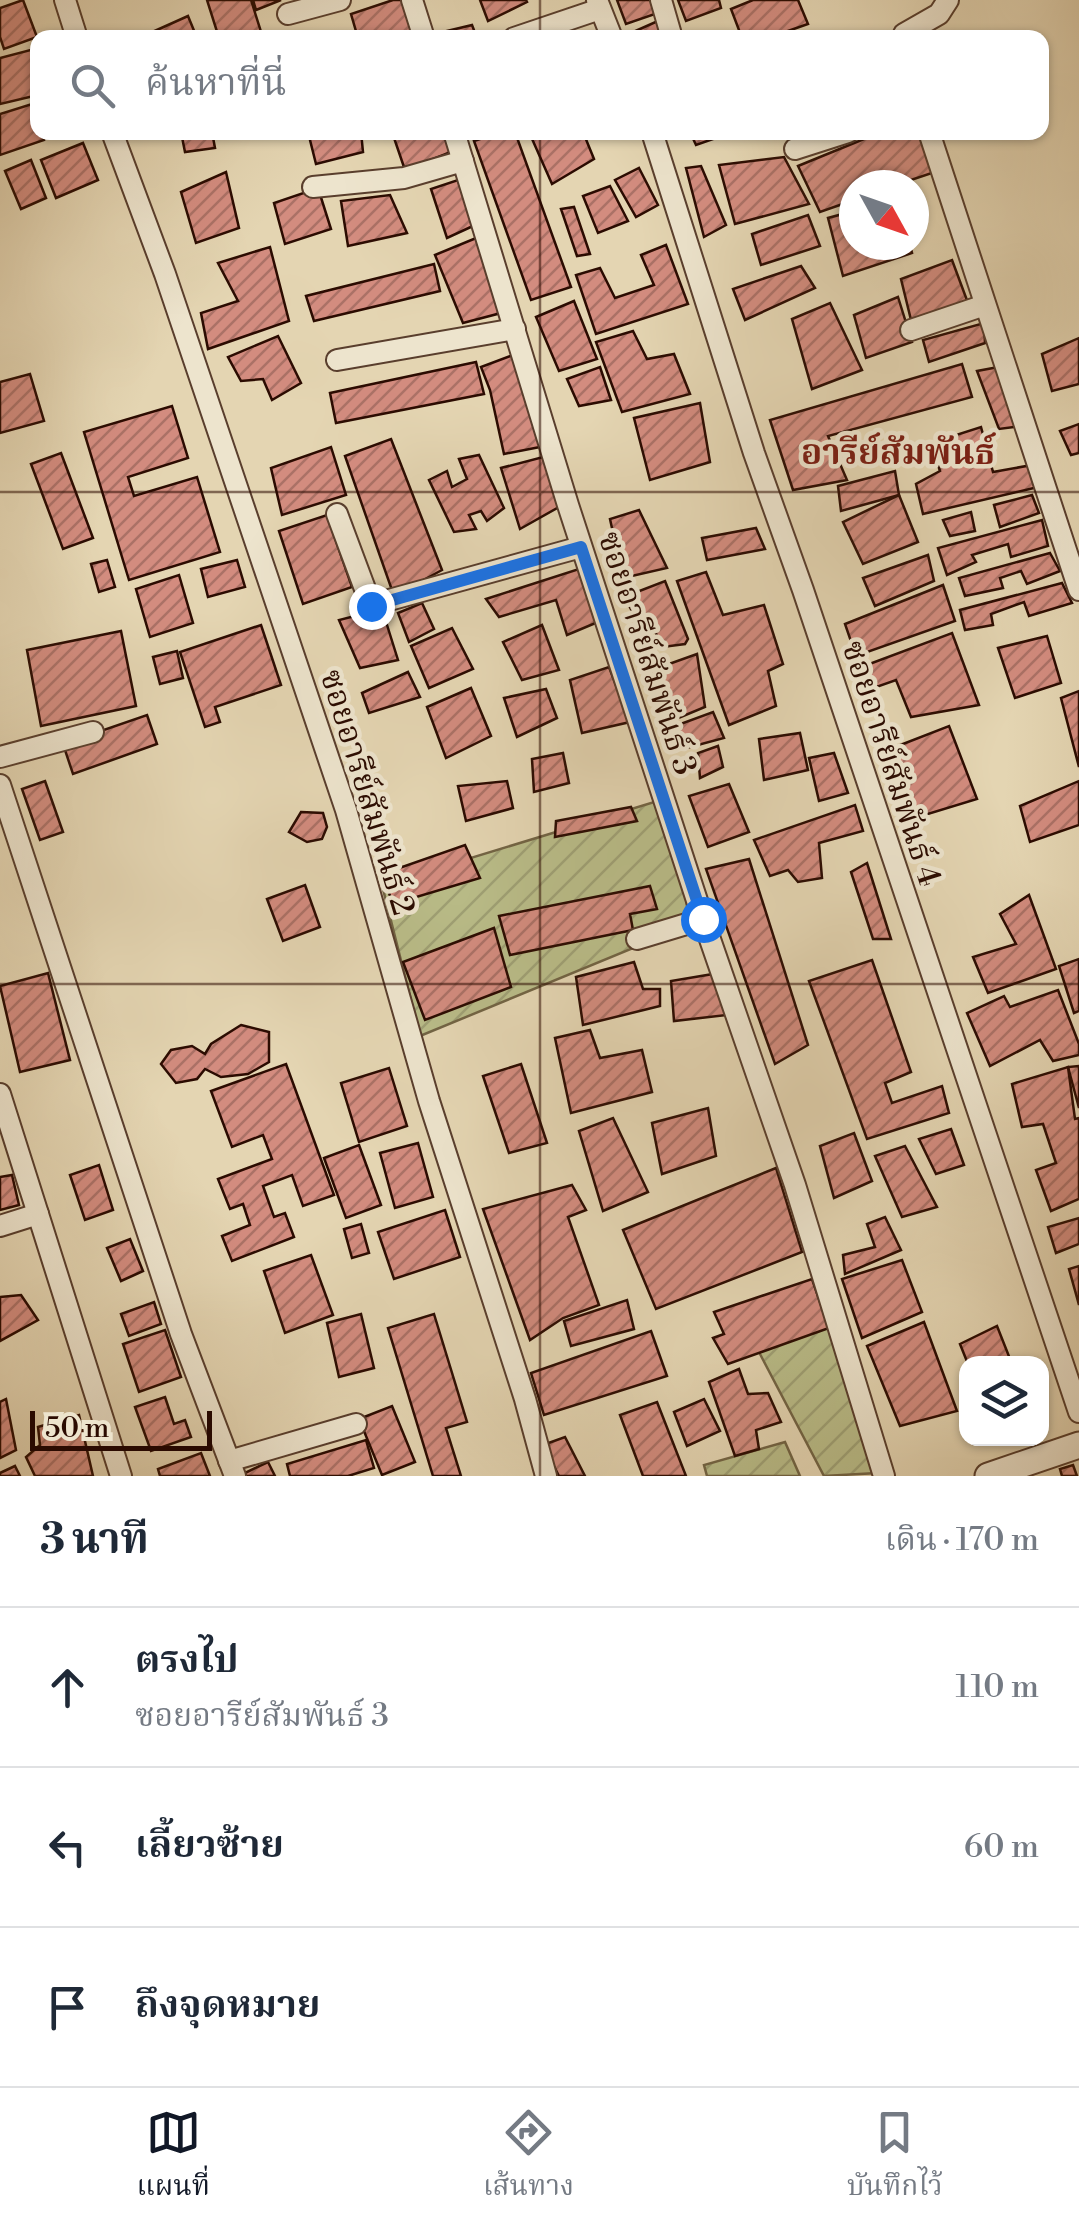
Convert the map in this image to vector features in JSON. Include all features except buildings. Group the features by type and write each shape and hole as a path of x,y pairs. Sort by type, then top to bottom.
{"street":[{"path":"65,0 75,30"},
{"path":"288,14 340,0"},
{"path":"412,0 421,30"},
{"path":"661,0 670,30"},
{"path":"911,30 939,14 948,0"},
{"path":"534,30 598,4 609,30"},
{"name":"ซอยอารีย์สัมพันธ์ 2","path":"115,140 165,274 346,810 429,1101 546,1476"},
{"name":"ซอยอารีย์สัมพันธ์ 3","path":"456,140 581,547 795,1186 884,1476"},
{"name":"ซอยอารีย์สัมพันธ์ 4","path":"655,140 754,453 804,590 1079,1412"},
{"path":"795,149 823,140"},
{"path":"932,140 1079,590"},
{"path":"313,187 404,178 463,161"},
{"path":"911,330 985,305"},
{"path":"337,360 514,328"},
{"path":"337,514 371,606 581,547"},
{"path":"0,757 93,732"},
{"path":"0,785 181,1334 232,1468 356,1424"},
{"path":"637,939 703,919"},
{"path":"0,1094 121,1476"},
{"path":"0,1226 38,1214"},
{"path":"988,1476 1079,1445"}],"green space":[{"path":"664,799 682,858 689,925 420,1036 382,885"},
{"path":"822,1307 877,1473 824,1476 750,1335"},
{"path":"785,1442 800,1476 707,1476 704,1465"}],"district":[{"name":"อารีย์สัมพันธ์","path":"898,452"}],"route":[{"path":"371,606 581,547 703,919"}]}
